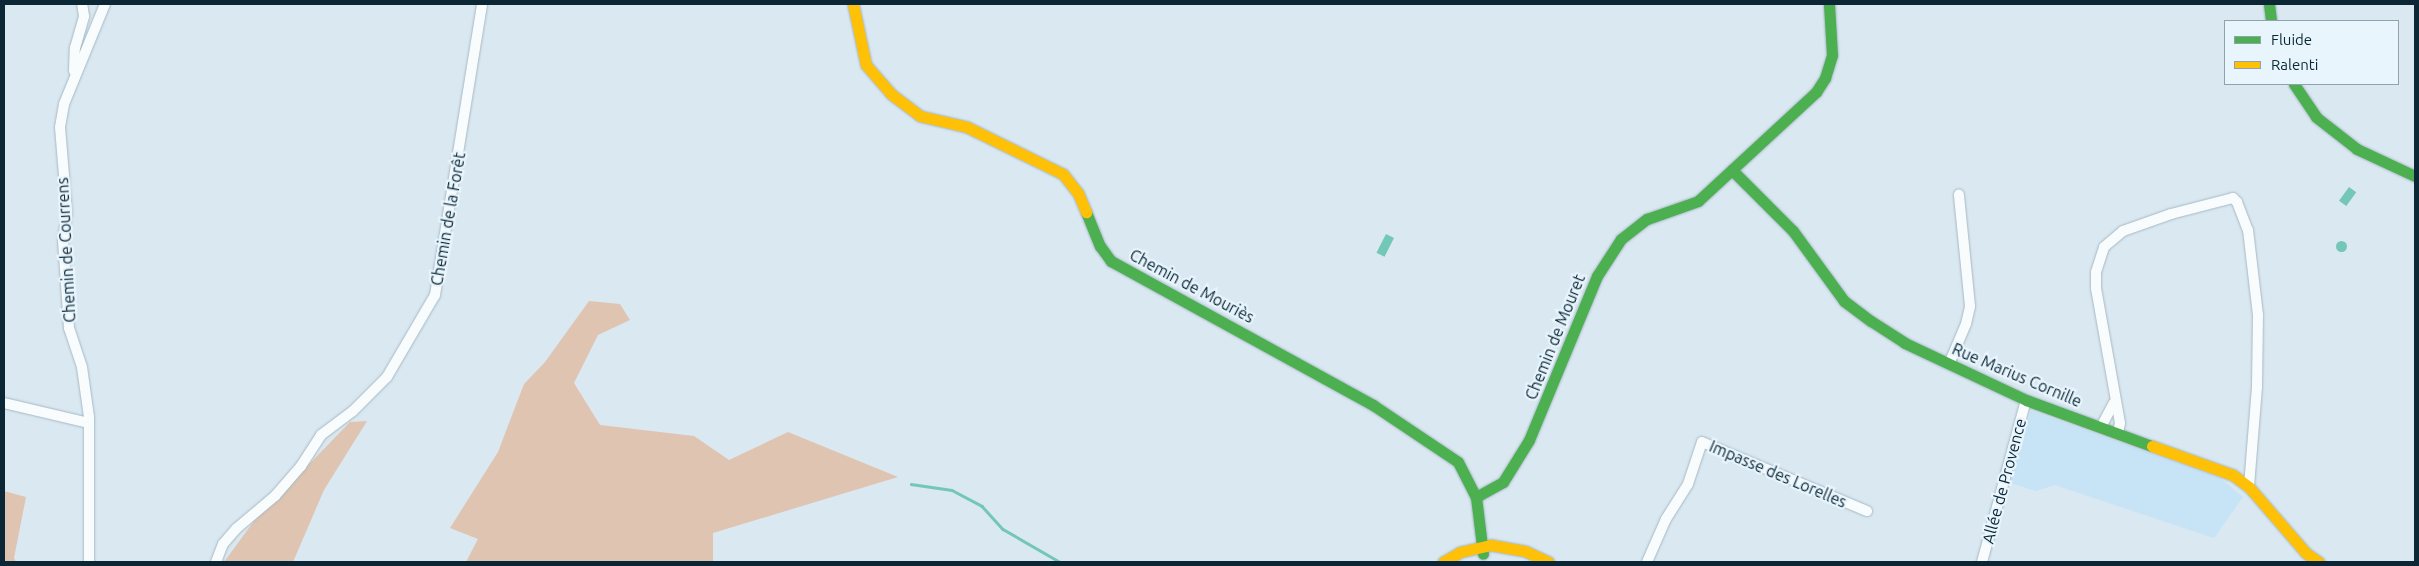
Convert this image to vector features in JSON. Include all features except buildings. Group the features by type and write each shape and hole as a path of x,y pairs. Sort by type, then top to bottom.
{"street":[{"path":"73,81 75,48 84,16 82,4"},
{"name":"Chemin de Courrens","path":"90,562 89,423 82,367 69,328 63,249 67,212 60,127 64,104 105,4"},
{"name":"Chemin de la Forêt","path":"216,562 223,544 237,528 276,496 301,466 321,436 353,411 387,377 435,294 482,4"},
{"name":"Chemin de Mouriès","path":"853,4 866,65 891,94 920,116 967,128 1025,153 1063,174 1078,193 1100,246 1111,261 1313,370 1436,445 1458,462 1476,496 1482,550"},
{"name":"Chemin de Mouret","path":"1476,496 1496,488 1503,482 1529,440 1597,276 1621,239 1647,219 1698,200 1790,119 1825,78 1832,55 1829,4"},
{"path":"2269,4 2272,20"},
{"path":"2295,85 2316,117 2357,149 2415,176"},
{"name":"Rue Marius Cornille","path":"1732,170 1793,231 1844,301 1901,341 2026,400 2218,467 2249,487 2306,553 2319,562"},
{"path":"1949,364 1970,306 1959,196"},
{"path":"2118,433 2120,423 2114,403 2096,288 2096,272 2104,247 2123,231 2171,214 2232,198 2237,202 2248,230 2258,316 2257,387 2249,487"},
{"name":"Allée de Provence","path":"1982,562 2026,400"},
{"path":"4,403 89,423"},
{"path":"2101,427 2114,403"},
{"name":"Impasse des Lorelles","path":"1647,562 1666,519 1688,484 1702,442 1867,511"},
{"path":"1443,562 1460,552 1510,547 1548,561"},
{"path":"1457,562 1482,550"}],"shaded area":[{"path":"2349,187 2356,192 2346,206 2339,201"},
{"path":"1386,234 1394,238 1384,257 1376,253"},
{"path":"2339,241 2343,241 2346,246 2345,250 2339,251 2336,248 2336,244"},
{"path":"589,301 620,304 630,320 598,335 574,383 600,425 694,436 729,460 788,432 898,477 713,533 713,562 466,562 478,539 450,528 498,452 524,384 545,362"},
{"path":"2031,411 2220,478 2243,497 2214,538 2055,485 2036,491 2010,483"},
{"path":"367,421 324,490 293,562 224,562 254,521 350,422"},
{"path":"4,491 26,497 14,558 16,562 4,562"}],"waterway":[{"path":"911,484 952,490 982,506 1003,529 1060,562"}],"traffic: fast":[{"path":"1476,497 1503,482 1529,440 1597,276 1621,239 1647,219 1698,201 1816,92 1825,78 1832,55 1829,4"},
{"path":"2269,4 2271,20"},
{"path":"2295,85 2316,117 2357,149 2415,176"},
{"path":"1732,170 1793,231 1844,301 1871,321 1905,343 2026,400 2152,446"},
{"path":"1086,212 1100,246 1111,261 1373,405 1458,462 1476,497 1483,554"}],"traffic: slow":[{"path":"853,4 866,65 891,94 920,116 967,127 1063,174 1078,193 1086,212"},
{"path":"2152,446 2233,475 2249,487 2306,553 2319,562"},
{"path":"1443,562 1460,552 1491,545 1525,551 1549,562"}]}
